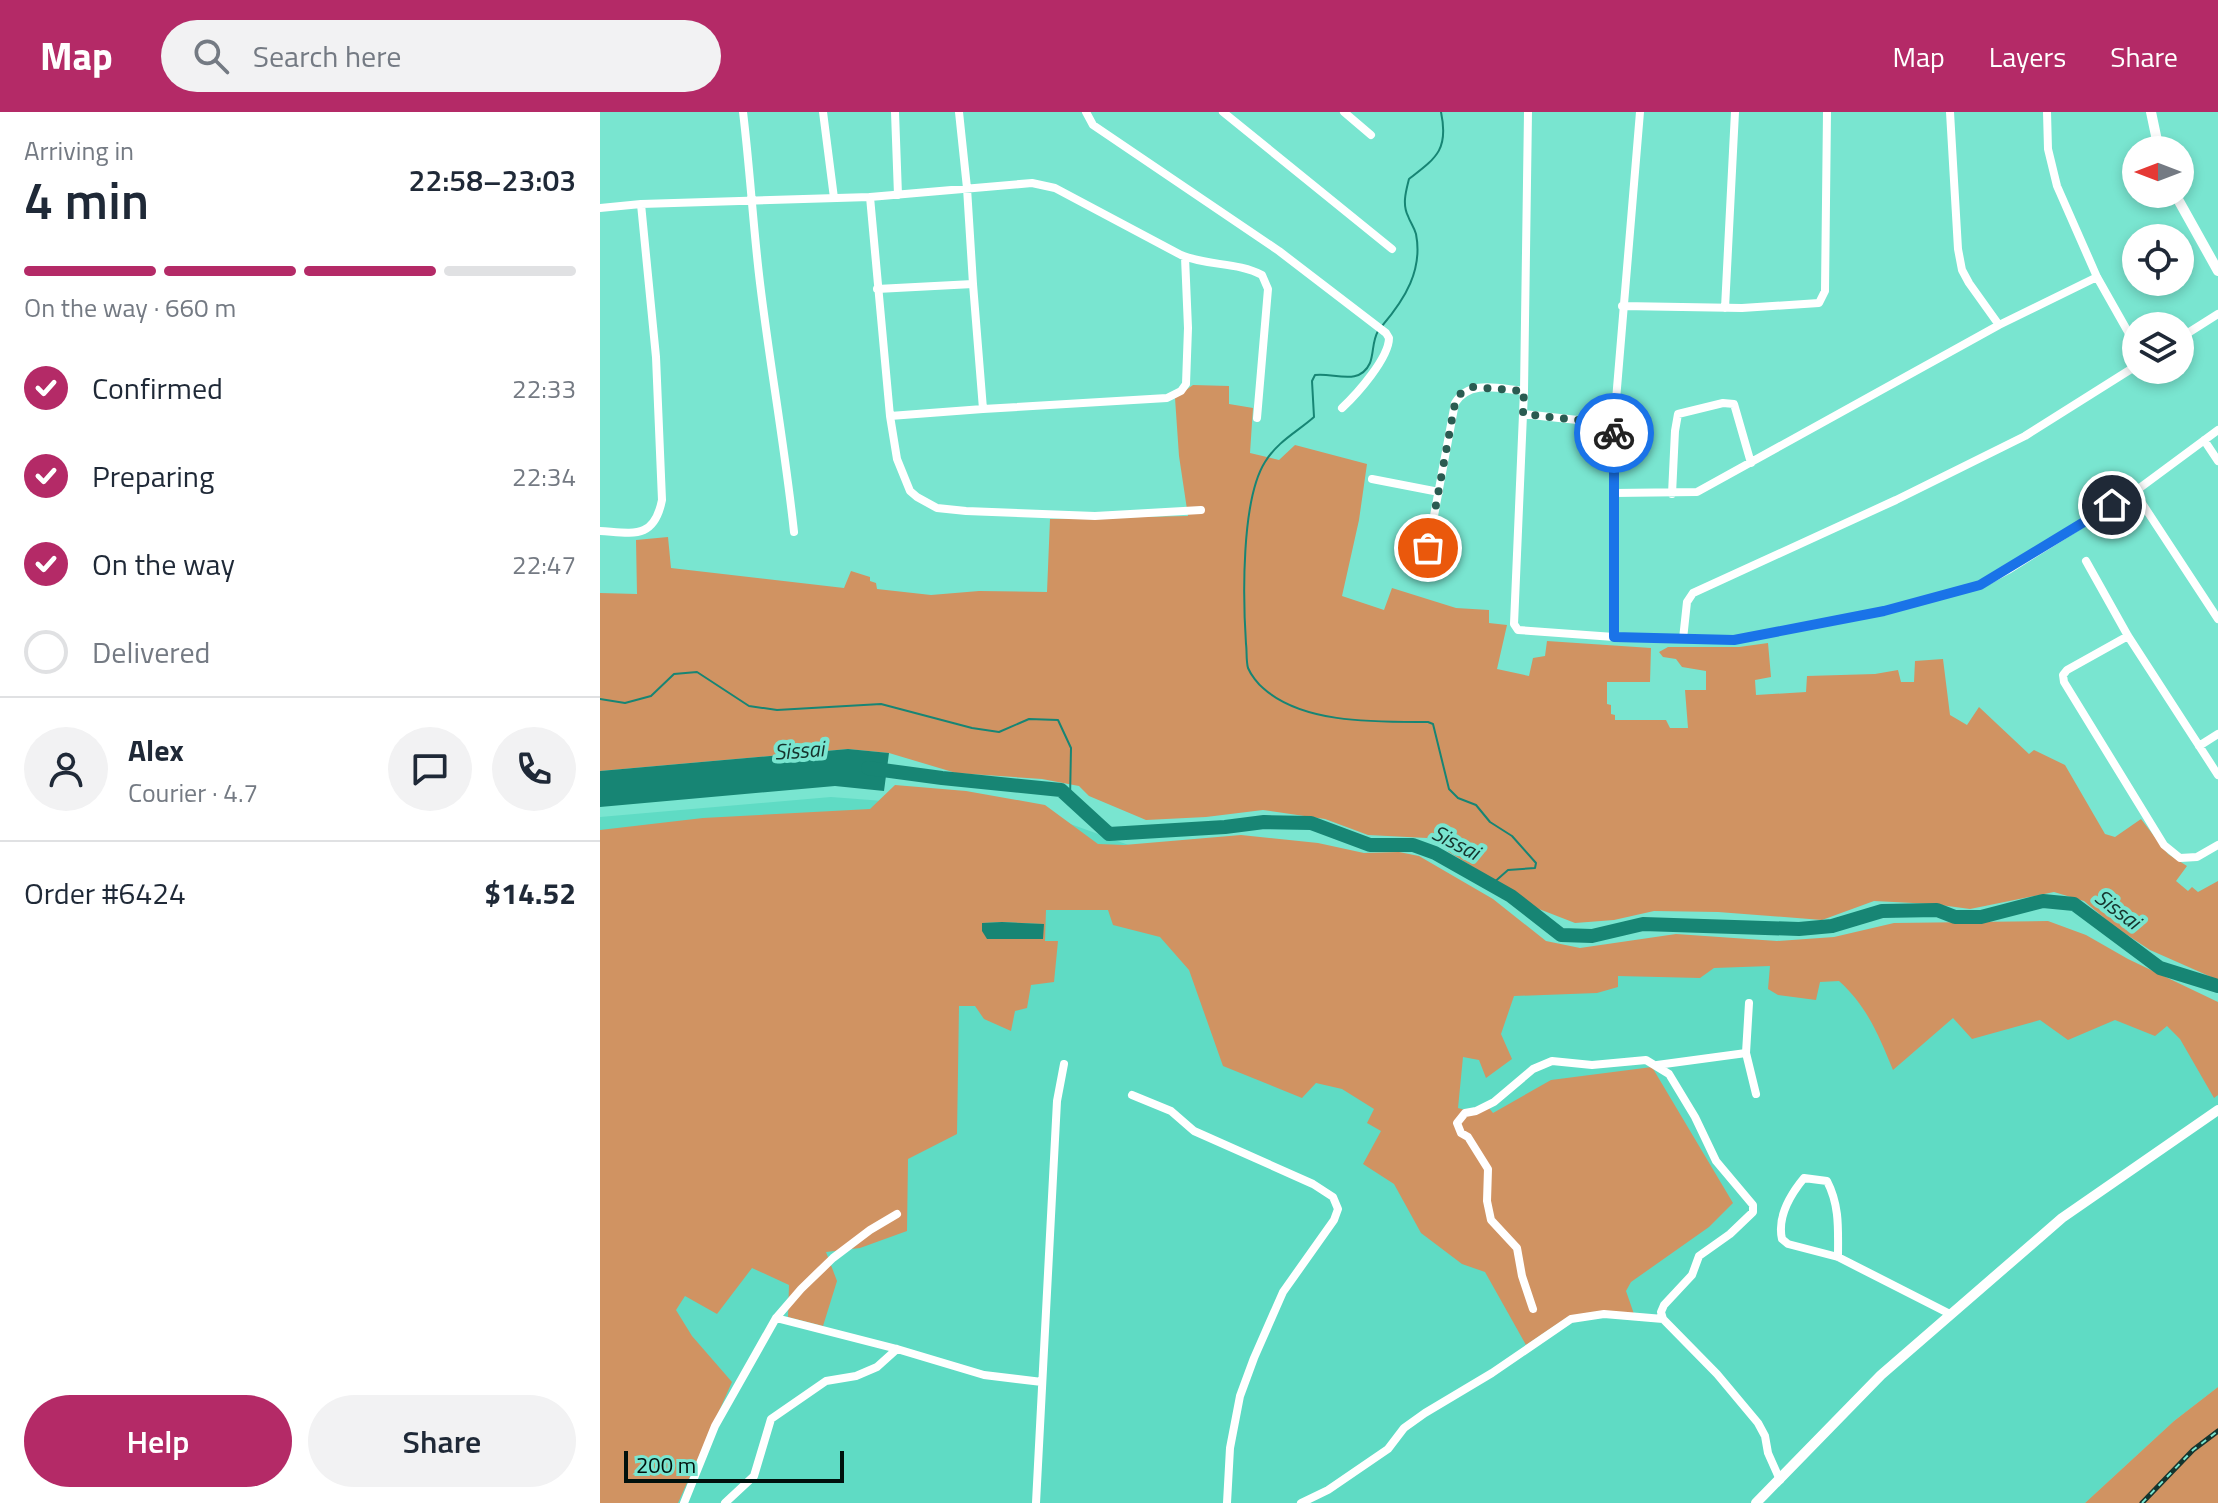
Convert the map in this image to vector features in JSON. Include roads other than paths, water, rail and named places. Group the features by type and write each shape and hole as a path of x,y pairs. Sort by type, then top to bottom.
{"street":[{"path":"743,112 760,280 794,532"},
{"path":"823,112 834,198"},
{"path":"895,112 898,195"},
{"path":"959,112 983,409"},
{"path":"1086,112 1093,125 1279,251 1386,333 1389,338 1387,351 1342,408"},
{"path":"1223,112 1392,249"},
{"path":"1344,112 1371,135"},
{"path":"1528,112 1524,391 1515,627 1523,631 1734,640 1884,611 1980,585 2068,534 2218,430"},
{"path":"1614,637 1614,424 1640,112"},
{"path":"1725,308 1735,112"},
{"path":"1622,306 1725,308 1812,305 1822,299 1827,112"},
{"path":"1950,112 1962,270 1999,325"},
{"path":"2047,112 2052,169 2097,277 2122,321"},
{"path":"2151,112 2156,136"},
{"path":"600,208 870,197 1018,183 1055,188 1185,257 1248,269 1265,279 1268,289 1257,418"},
{"path":"870,197 890,416 897,459 904,478 917,497 937,508 1095,516 1201,510"},
{"path":"600,531 634,534 645,531 655,521 662,500 656,357 641,204"},
{"path":"2184,208 2214,255 2218,271"},
{"path":"890,416 1167,398 1181,391 1186,384 1188,328 1185,257"},
{"path":"1613,493 1697,492 1999,325 2097,277"},
{"path":"877,289 973,284"},
{"path":"2194,329 2218,314"},
{"path":"1683,639 1687,602 1693,593 1896,500 2025,436 2122,375"},
{"path":"1428,548 1455,403 1461,393 1472,387 1524,391"},
{"path":"1672,494 1678,414 1723,403 1734,404 1751,463"},
{"path":"1523,414 1614,424"},
{"path":"2204,440 2218,461"},
{"path":"1372,479 1439,492"},
{"path":"2134,491 2218,619"},
{"path":"2086,561 2128,636 2218,775"},
{"path":"2128,636 2067,670 2063,675 2064,682 2164,845 2180,858 2197,857 2218,845"},
{"path":"2199,746 2218,734"},
{"path":"1749,1003 1746,1053 1756,1094"},
{"path":"1657,1065 1746,1053"},
{"path":"1533,1309 1517,1248 1491,1220 1487,1201 1488,1169 1458,1127 1460,1118 1494,1102 1533,1069 1552,1061 1592,1065 1637,1058 1657,1065 1669,1074 1716,1161 1751,1200 1753,1208 1753,1212 1730,1234 1699,1256 1692,1275 1664,1305 1661,1312 1663,1319 1704,1360 1758,1423 1780,1480"},
{"path":"1036,1503 1057,1101 1064,1064"},
{"path":"1132,1095 1171,1111 1194,1131 1313,1184 1333,1197 1338,1209 1334,1220 1283,1292 1245,1384 1230,1448 1227,1503"},
{"path":"1756,1503 1881,1375 2062,1218 2218,1110"},
{"path":"1838,1257 1838,1217 1834,1194 1827,1181 1804,1178 1789,1197 1780,1231 1782,1239 1788,1244 1838,1257 1950,1314"},
{"path":"684,1503 715,1426 776,1318 833,1258 897,1214"},
{"path":"1301,1503 1328,1490 1388,1449 1404,1428 1425,1413 1571,1319 1604,1314 1663,1319"},
{"path":"776,1318 984,1375 1042,1382"},
{"path":"725,1503 754,1476 771,1419 826,1381 856,1376 877,1367 897,1349"}],"water":[{"path":"848,749 889,753 884,791 835,786 600,807 600,771"},
{"path":"982,923 1044,924 1043,939 987,939"}],"waterway":[{"path":"1382,326 1405,295 1414,272 1416,234 1405,207 1406,193 1409,179 1433,159 1442,144 1441,112"},
{"path":"1378,331 1370,363 1359,375 1315,375 1312,381 1314,417 1276,448 1257,479 1251,500 1245,550 1247,665 1263,688 1279,700 1319,715 1363,721 1433,724 1449,789 1458,798 1476,805 1490,822 1512,836 1536,863 1535,868 1508,870 1491,885"},
{"path":"600,699 625,703 651,696 674,674 697,672 749,706 777,710 881,704 999,732 1029,719 1058,720 1071,748 1070,799"},
{"name":"Sissai","path":"868,768 1061,790 1109,834 1264,822 1311,823 1370,845 1413,845 1435,853 1511,896 1561,935 1592,936 1643,924 1799,929 1832,926 1882,911 1937,910 1955,917 1981,917 2043,901 2074,904 2160,968 2218,986"}],"railway":[{"path":"2142,1503 2193,1450 2218,1431"}]}
